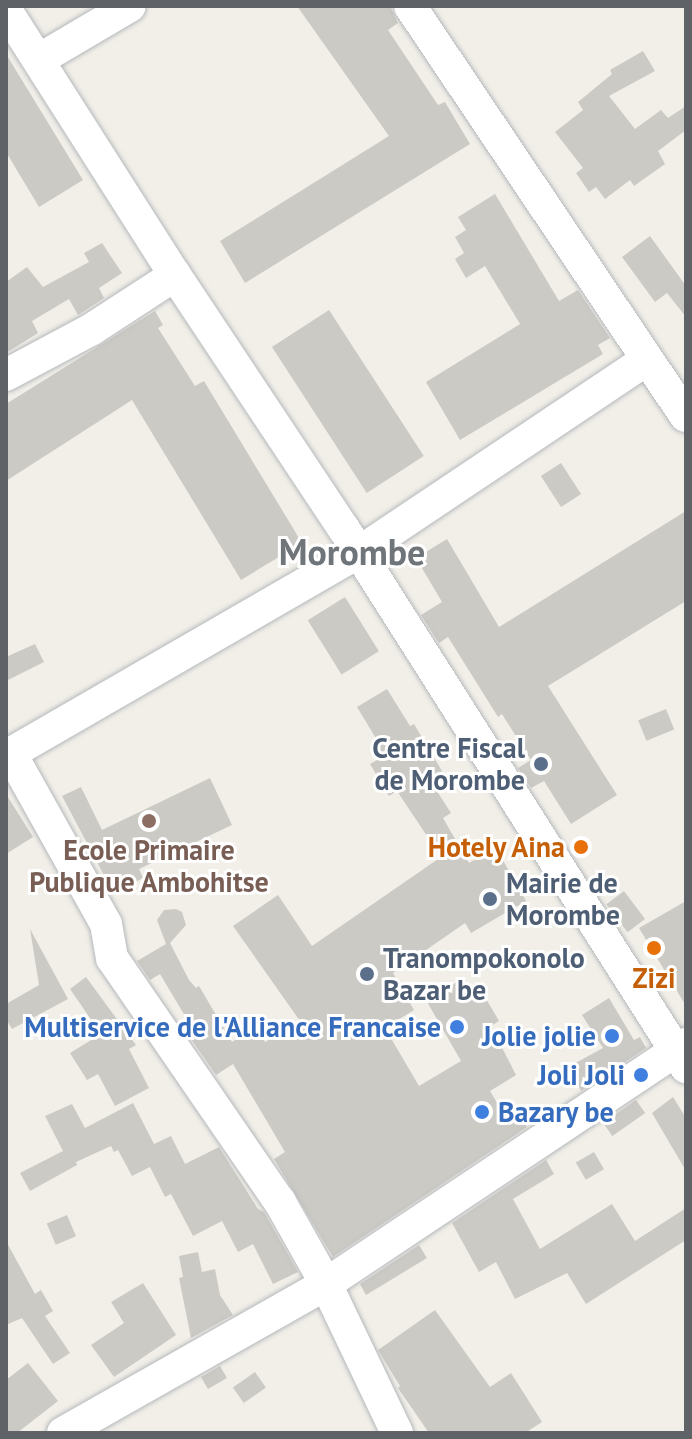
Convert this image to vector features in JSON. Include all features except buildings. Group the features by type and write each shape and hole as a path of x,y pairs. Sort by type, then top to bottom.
{"street":[{"path":"40,59 130,6"},
{"path":"410,6 686,416"},
{"path":"6,10 683,1054 326,1284 63,1433"},
{"path":"6,375 92,329 175,275"},
{"path":"397,1433 326,1284 280,1202 112,958 106,924 9,755 358,553 646,360"}],"place":[{"name":"Centre Fiscal de Morombe","path":"541,764"},
{"name":"Ecole Primaire Publique Ambohitse","path":"149,821"},
{"name":"Hotely Aina","path":"581,847"},
{"name":"Mairie de Morombe","path":"490,899"},
{"name":"Zizi","path":"654,948"},
{"name":"Tranompokonolo Bazar be","path":"367,974"},
{"name":"Multiservice de l'Alliance Francaise","path":"457,1027"},
{"name":"Jolie jolie","path":"612,1036"},
{"name":"Joli Joli","path":"641,1075"},
{"name":"Bazary be","path":"482,1112"}],"district":[{"name":"Morombe","path":"352,552"}]}
